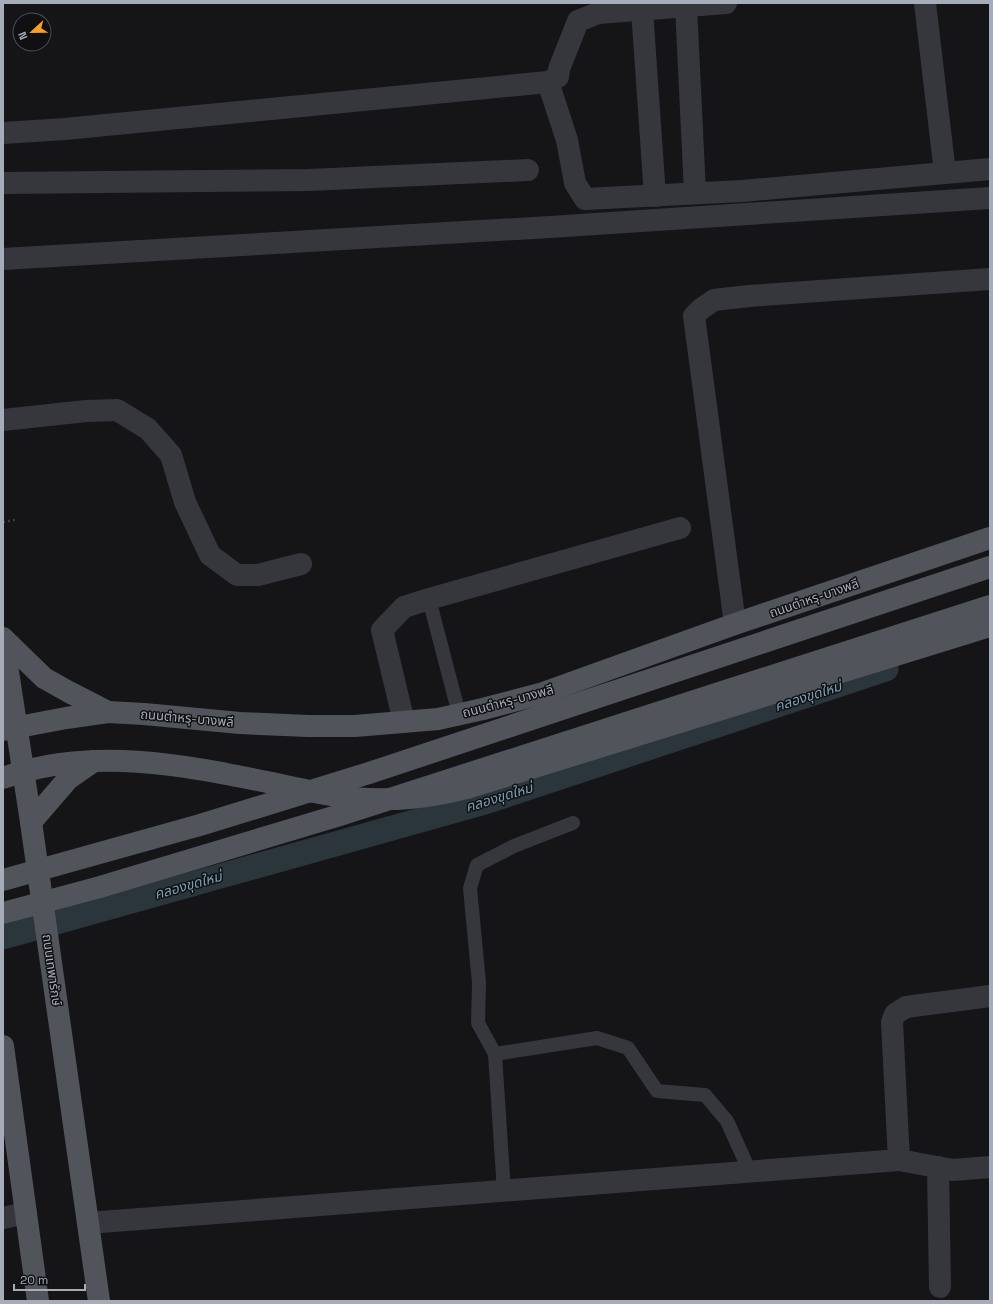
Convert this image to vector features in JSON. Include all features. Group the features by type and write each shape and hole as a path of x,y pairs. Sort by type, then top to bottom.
{"main road":[{"name":"ถนนตำหรุ-บางพลี","path":"10,728 108,712 240,723 308,726 355,726 438,719 540,694 735,624 990,538"},
{"path":"3,880 200,825 369,773 990,567"},
{"path":"3,913 100,887 325,820 990,606"},
{"path":"3,778 23,771 64,763 145,761 216,771 320,793 388,800 412,798 470,787 990,626"},
{"path":"3,638 44,678 108,712"},
{"name":"ถนนเทพารักษ์","path":"3,638 10,728 23,771 31,822 99,1301"},
{"path":"31,822 68,779 94,762"},
{"path":"3,1046 38,1301"}],"street":[{"path":"3,133 65,129 548,82 558,77 559,69 578,22 598,13 726,3"},
{"path":"925,3 945,173"},
{"path":"686,6 695,193"},
{"path":"642,10 655,196"},
{"path":"548,82 567,140 575,183 585,198 655,196 750,190 990,169"},
{"path":"3,183 309,180 528,170"},
{"path":"3,259 542,228 990,198"},
{"path":"735,624 694,316 714,300 721,299 990,279"},
{"path":"3,420 86,411 117,410 148,429 171,455 185,502 210,555 237,575 258,575 301,564"},
{"path":"404,722 382,630 404,607 680,528"},
{"path":"899,1160 892,1022 894,1014 906,1007 990,996"},
{"path":"88,1223 504,1192 899,1160 952,1170 990,1167"},
{"path":"938,1167 940,1286"},
{"path":"3,1218 26,1213"}],"lane":[{"path":"429,599 459,714"},
{"path":"504,1192 495,1054 478,1023 479,983 470,888 477,864 514,846 573,823"},
{"path":"495,1054 597,1038 628,1048 657,1091 705,1095 727,1121 750,1172"}],"path":[{"path":"3,522 15,520"}],"waterway":[{"name":"คลองขุดใหม่","path":"3,937 485,802 886,669"}]}
